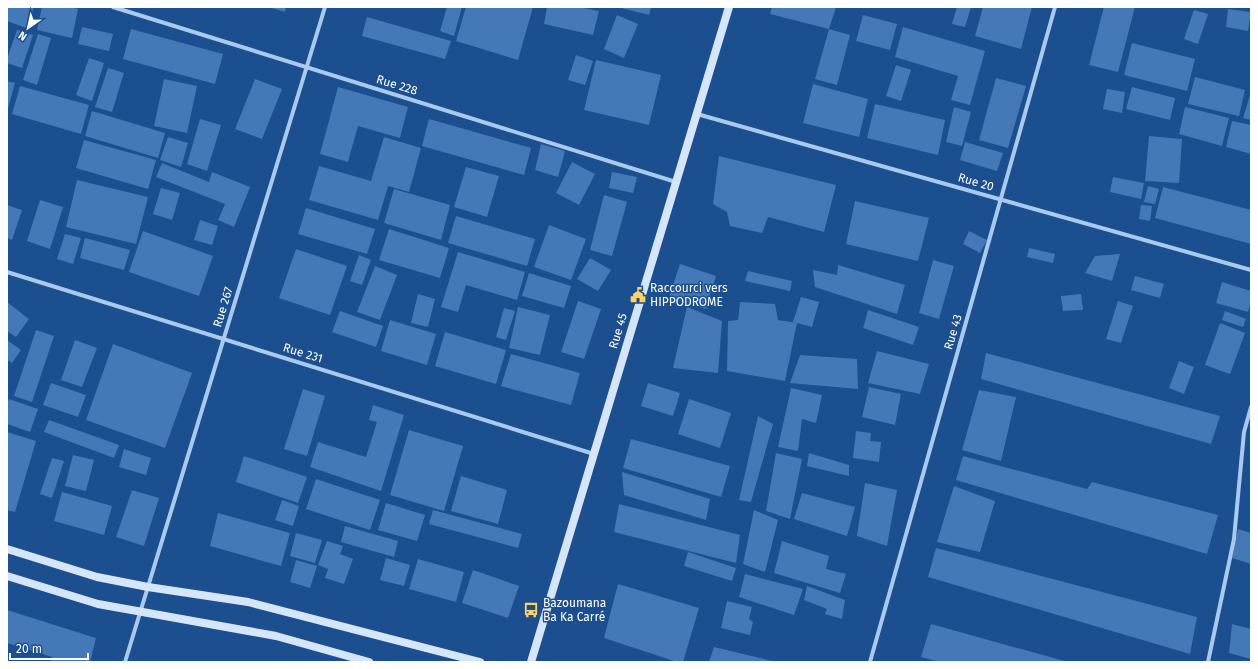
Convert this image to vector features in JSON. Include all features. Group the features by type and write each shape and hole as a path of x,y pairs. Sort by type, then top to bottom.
{"main road":[{"name":"Rue 45","path":"531,662 729,7"},
{"path":"7,549 96,577 148,587 248,602 480,662"},
{"path":"7,576 98,604 276,636 369,662"}],"street":[{"name":"Rue 228","path":"113,7 676,182"},
{"name":"Rue 267","path":"125,662 325,7"},
{"name":"Rue 43","path":"870,662 1055,7"},
{"name":"Rue 20","path":"696,114 1251,270"},
{"name":"Rue 231","path":"7,272 594,454"},
{"path":"1208,662 1234,539 1244,432 1251,407"}],"building":[{"path":"7,7 34,7 26,28 7,21"},
{"path":"42,7 70,7 78,9 72,38 37,30"},
{"path":"268,7 286,7 285,12"},
{"path":"447,7 462,7 454,36 440,31"},
{"path":"466,7 533,7 518,60 456,41"},
{"path":"547,7 579,7 599,11 593,35 544,24"},
{"path":"617,7 651,7 649,15"},
{"path":"772,7 836,7 829,29 770,14"},
{"path":"957,7 971,7 965,27 952,24"},
{"path":"983,7 1032,7 1021,49 975,36"},
{"path":"1104,7 1135,7 1118,72 1089,65"},
{"path":"1228,9 1251,12 1248,31 1226,27"},
{"path":"1194,10 1208,14 1198,44 1184,39"},
{"path":"617,15 638,24 624,58 604,49"},
{"path":"863,15 897,24 890,50 856,41"},
{"path":"367,17 451,41 445,59 362,36"},
{"path":"82,27 113,34 109,51 78,44"},
{"path":"903,27 985,51 970,105 951,100 958,76 895,57"},
{"path":"131,29 223,54 215,84 123,59"},
{"path":"829,29 850,35 837,85 815,79"},
{"path":"17,30 33,35 22,68 7,63"},
{"path":"38,34 51,38 37,85 23,80"},
{"path":"1132,43 1195,59 1187,91 1124,75"},
{"path":"576,55 593,61 585,85 568,80"},
{"path":"89,58 104,63 92,101 76,95"},
{"path":"596,60 661,75 649,125 584,110"},
{"path":"896,65 911,70 901,101 886,96"},
{"path":"108,68 124,73 112,112 95,107"},
{"path":"1195,77 1245,90 1239,116 1188,104"},
{"path":"996,78 1026,86 1008,148 979,140"},
{"path":"164,79 197,86 187,133 154,126"},
{"path":"255,79 282,89 262,139 235,129"},
{"path":"7,81 15,83 7,112"},
{"path":"813,84 868,99 859,137 803,123"},
{"path":"20,86 89,105 81,134 12,114"},
{"path":"338,87 408,107 400,138 358,126 348,162 320,154"},
{"path":"1132,87 1175,98 1170,120 1126,109"},
{"path":"1107,89 1125,92 1122,113 1103,109"},
{"path":"1251,92 1251,120 1243,118"},
{"path":"875,104 945,120 938,155 867,138"},
{"path":"954,107 971,112 962,146 946,142"},
{"path":"1185,107 1229,118 1222,146 1179,134"},
{"path":"92,111 165,133 158,158 85,136"},
{"path":"200,119 221,125 207,171 187,164"},
{"path":"429,119 531,148 524,175 422,146"},
{"path":"1232,121 1251,125 1251,154 1226,147"},
{"path":"1149,136 1182,139 1179,183 1145,181"},
{"path":"168,137 188,143 181,167 160,160"},
{"path":"384,137 421,148 409,192 388,186 378,220 309,200 319,166 371,181"},
{"path":"84,140 156,160 148,189 76,168"},
{"path":"965,142 1003,153 997,171 960,160"},
{"path":"541,144 565,151 558,177 535,170"},
{"path":"719,156 836,185 824,232 768,217 762,233 730,226 727,212 713,204"},
{"path":"572,162 595,174 579,205 556,193"},
{"path":"162,163 209,182 212,172 250,187 234,227 218,220 225,204 156,177"},
{"path":"466,167 499,176 487,217 454,207"},
{"path":"612,172 637,177 633,193 609,188"},
{"path":"1113,177 1144,183 1141,199 1110,192"},
{"path":"77,180 148,197 136,244 66,227"},
{"path":"1148,186 1159,189 1155,204 1144,202"},
{"path":"1163,187 1251,210 1251,244 1155,218"},
{"path":"161,188 180,193 172,220 153,214"},
{"path":"394,189 450,205 441,240 384,223"},
{"path":"604,195 627,202 612,256 590,250"},
{"path":"40,200 63,207 50,249 27,241"},
{"path":"855,201 929,218 918,261 846,244"},
{"path":"7,205 22,210 12,240 7,238"},
{"path":"1141,205 1152,206 1150,221 1139,219"},
{"path":"306,208 375,229 367,254 298,234"},
{"path":"456,216 535,239 527,266 448,243"},
{"path":"200,220 218,226 212,245 194,240"},
{"path":"549,225 586,239 571,280 534,267"},
{"path":"389,229 449,248 440,278 379,260"},
{"path":"143,231 213,256 199,296 129,272"},
{"path":"969,231 987,240 980,253 963,244"},
{"path":"65,234 81,238 73,264 57,259"},
{"path":"85,238 130,250 124,270 80,258"},
{"path":"1029,248 1055,254 1053,263 1027,257"},
{"path":"296,249 347,266 330,315 279,298"},
{"path":"458,252 525,272 517,300 466,285 458,312 441,307"},
{"path":"1120,254 1112,281 1085,273 1095,256"},
{"path":"359,255 371,260 362,285 350,281"},
{"path":"590,258 611,270 598,291 577,279"},
{"path":"933,260 954,266 939,319 919,313"},
{"path":"680,264 716,276 706,309 669,297"},
{"path":"838,265 905,285 897,314 815,287 813,270 837,275"},
{"path":"375,266 397,275 380,320 357,312"},
{"path":"748,271 792,281 790,291 745,281"},
{"path":"529,273 571,286 564,308 522,296"},
{"path":"1135,276 1164,284 1160,298 1131,290"},
{"path":"1222,282 1251,291 1251,301 1248,312 1216,303"},
{"path":"418,294 435,299 428,327 411,323"},
{"path":"1081,294 1083,310 1063,311 1061,296"},
{"path":"801,297 819,302 812,327 793,322"},
{"path":"578,301 601,309 584,359 561,352"},
{"path":"1118,301 1133,306 1121,343 1106,339"},
{"path":"7,302 29,319 16,337 7,331"},
{"path":"740,302 775,304 778,320 797,323 785,381 727,371 728,321 738,320"},
{"path":"518,307 550,315 540,355 509,348"},
{"path":"687,307 722,321 718,373 673,368"},
{"path":"504,308 515,311 506,340 496,337"},
{"path":"868,310 919,327 913,345 863,328"},
{"path":"340,311 383,326 376,347 332,332"},
{"path":"1225,311 1246,319 1243,327 1222,320"},
{"path":"390,320 436,334 427,365 381,351"},
{"path":"1220,323 1245,333 1230,374 1205,365"},
{"path":"36,330 54,336 32,402 14,396"},
{"path":"445,332 506,350 496,384 435,366"},
{"path":"7,340 21,350 12,363 7,360"},
{"path":"75,340 97,348 82,387 61,380"},
{"path":"113,344 192,373 165,448 86,420"},
{"path":"877,351 929,364 920,394 868,383"},
{"path":"986,353 1220,416 1211,444 981,379"},
{"path":"511,354 580,373 571,405 501,386"},
{"path":"800,355 857,359 858,389 790,383"},
{"path":"1179,361 1194,367 1184,394 1169,388"},
{"path":"51,383 86,395 78,417 43,405"},
{"path":"648,383 680,393 673,416 641,406"},
{"path":"869,387 901,394 895,425 862,417"},
{"path":"791,388 822,395 816,423 802,419 798,451 778,447"},
{"path":"303,389 325,396 307,456 284,449"},
{"path":"979,390 1016,397 1001,461 962,450"},
{"path":"9,399 38,409 30,432 7,424 7,405"},
{"path":"689,399 731,413 720,448 678,434"},
{"path":"373,405 404,415 381,491 310,467 318,442 366,457 377,422 369,420"},
{"path":"758,416 773,424 751,502 739,500"},
{"path":"49,420 119,445 114,458 44,432"},
{"path":"409,430 463,446 444,511 390,495"},
{"path":"856,431 871,433 870,441 881,442 879,462 853,458"},
{"path":"7,432 36,441 15,512 7,510"},
{"path":"631,439 730,466 721,497 623,468"},
{"path":"124,449 151,458 146,475 119,467"},
{"path":"776,453 802,459 790,519 766,511"},
{"path":"809,453 849,465 849,476 807,466"},
{"path":"73,455 94,460 86,491 65,486"},
{"path":"244,456 307,477 298,503 236,482"},
{"path":"963,456 1087,489 1092,482 1218,515 1207,554 956,480"},
{"path":"52,458 64,461 52,498 40,494"},
{"path":"622,472 710,499 706,520 624,495"},
{"path":"461,476 507,490 498,524 451,511"},
{"path":"316,479 380,500 370,530 306,509"},
{"path":"865,483 897,490 887,546 857,536"},
{"path":"954,486 995,501 980,552 937,542"},
{"path":"132,490 159,498 144,546 116,537"},
{"path":"62,492 112,506 104,535 54,521"},
{"path":"802,493 855,507 847,536 794,519"},
{"path":"282,500 299,506 293,526 275,520"},
{"path":"386,503 425,515 417,541 378,530"},
{"path":"619,504 740,535 736,563 614,532"},
{"path":"433,510 522,534 518,548 429,524"},
{"path":"754,510 778,520 765,572 743,564"},
{"path":"218,513 290,533 281,566 210,546"},
{"path":"345,526 398,541 394,557 341,542"},
{"path":"1238,529 1251,533 1251,564 1232,558"},
{"path":"296,533 322,540 315,563 290,556"},
{"path":"327,541 343,546 340,554 353,559 344,584 325,578 328,569 318,565"},
{"path":"782,541 829,556 826,569 846,574 840,593 774,573"},
{"path":"936,548 1197,617 1190,654 928,577"},
{"path":"688,552 736,568 732,581 684,566"},
{"path":"386,558 410,565 404,586 380,580"},
{"path":"418,559 464,572 456,602 409,589"},
{"path":"296,560 317,566 310,588 290,582"},
{"path":"473,570 519,586 508,618 462,603"},
{"path":"745,574 803,589 794,615 739,597"},
{"path":"618,584 699,608 683,662 677,662 604,638"},
{"path":"807,586 845,600 842,619 825,614 827,609 804,600"},
{"path":"727,601 752,607 749,619 753,622 750,635 721,628"},
{"path":"7,610 96,638 90,662 51,662 52,657 7,643"},
{"path":"931,624 1068,662 940,662 921,657"},
{"path":"1232,624 1251,629 1251,659 1229,653"},
{"path":"714,647 772,661 772,662 709,662"}],"place":[{"name":"Raccourci vers HIPPODROME","path":"638,295"},
{"name":"Bazoumana Ba Ka Carré","path":"531,610"}]}
